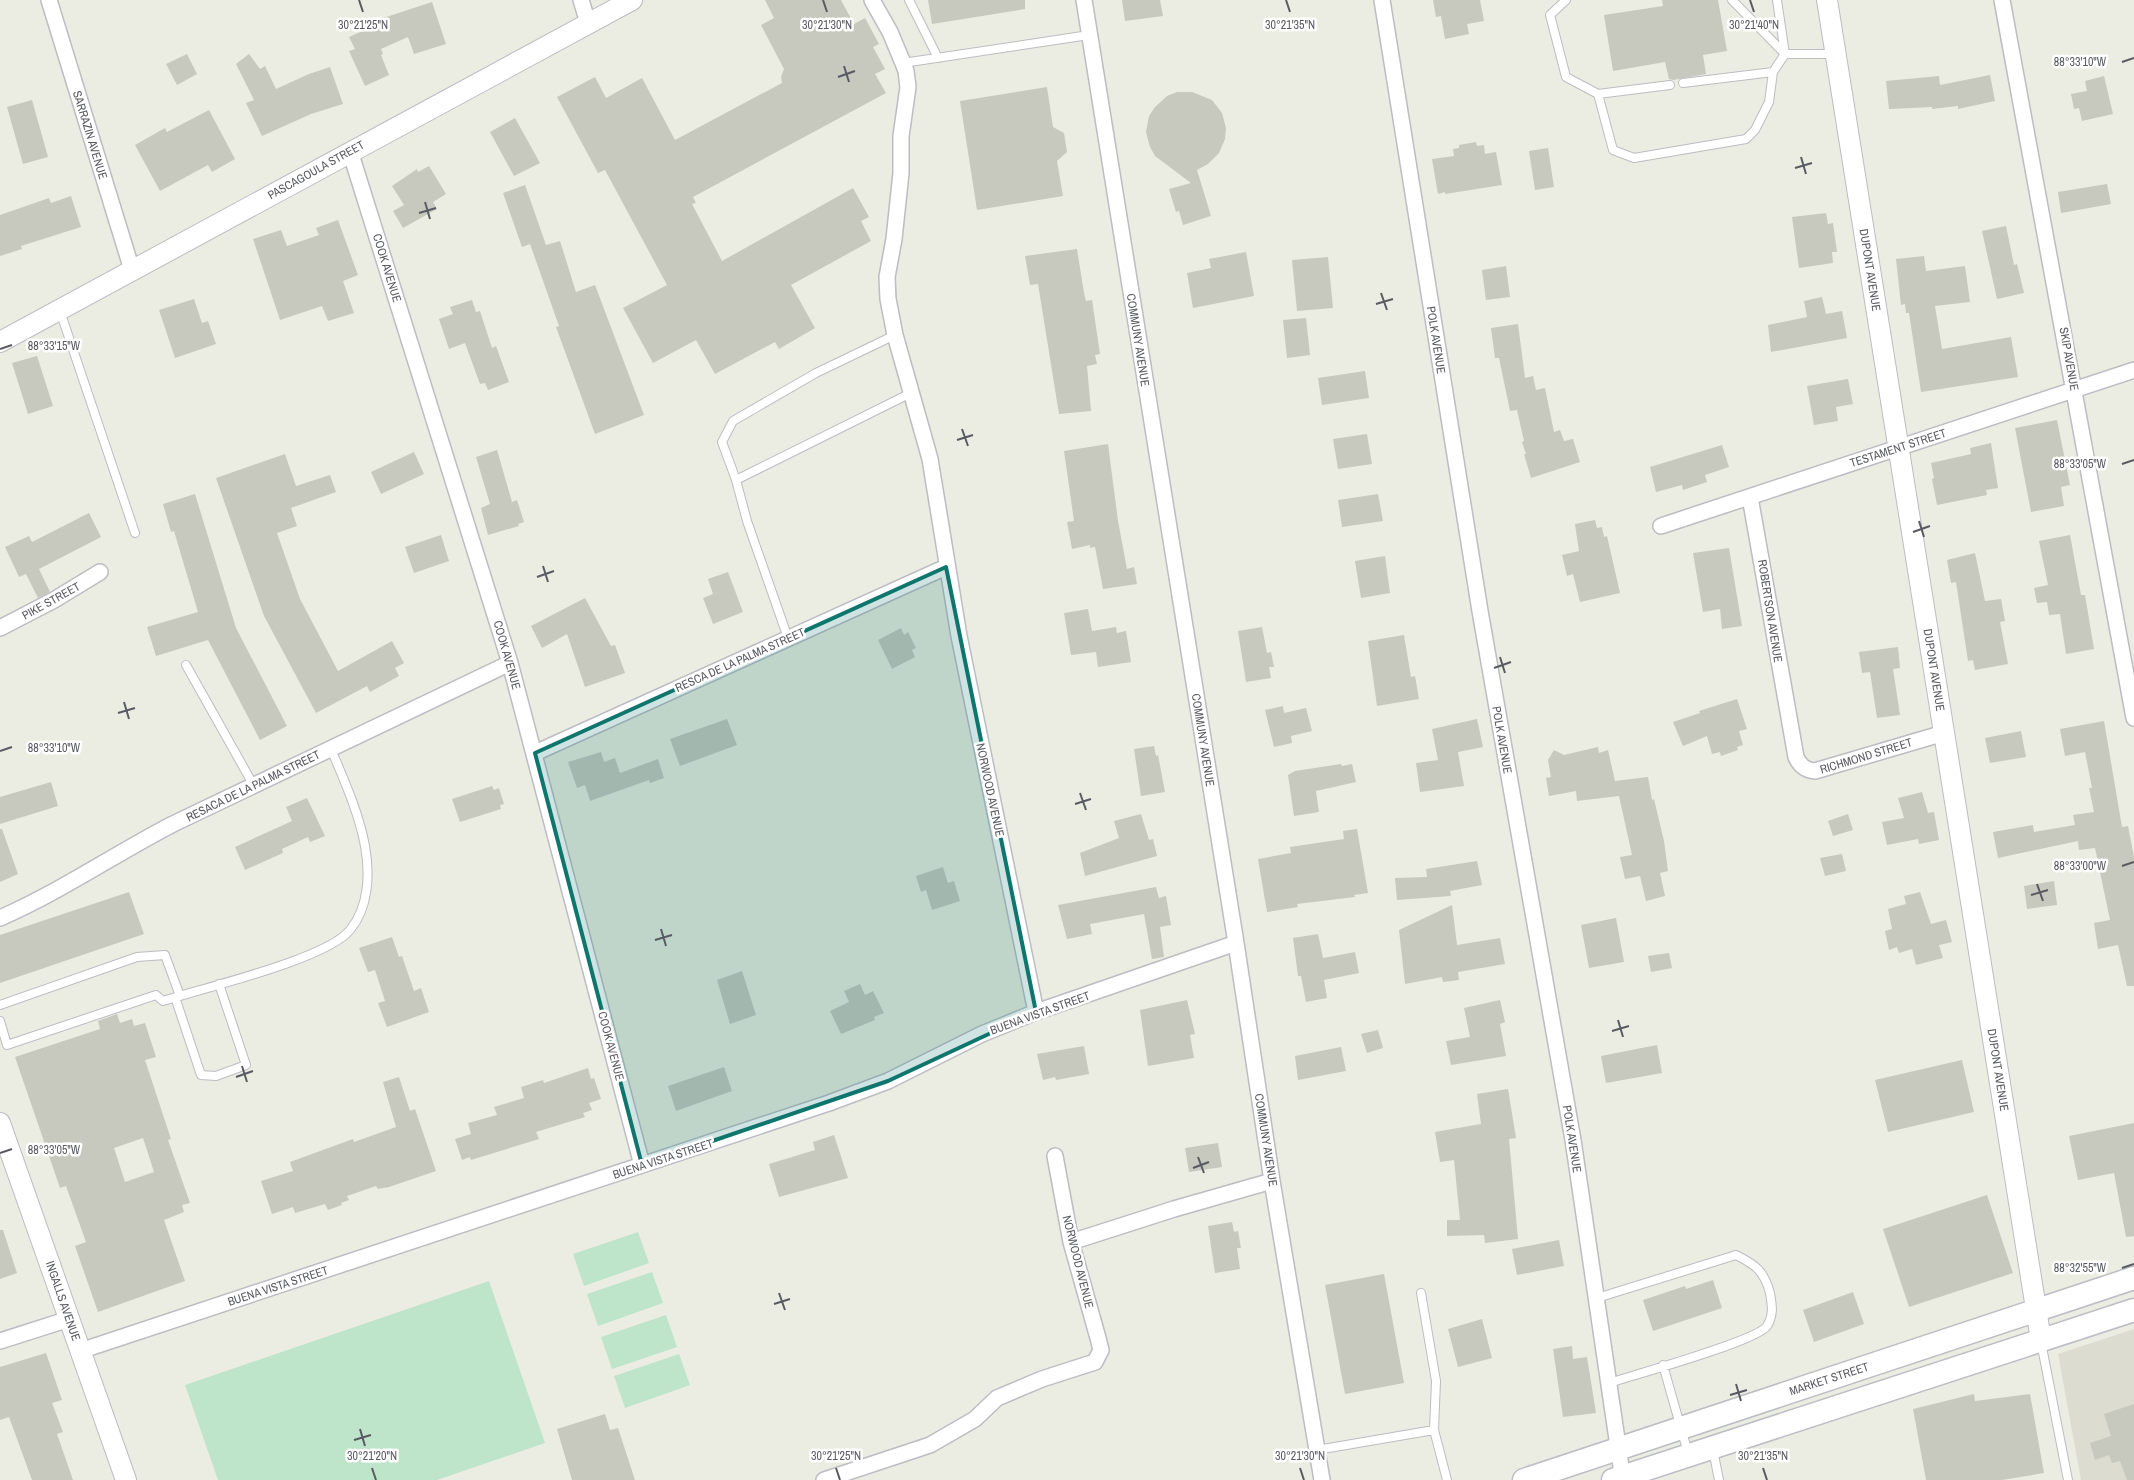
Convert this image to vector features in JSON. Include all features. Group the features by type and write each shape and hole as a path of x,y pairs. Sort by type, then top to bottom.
{"main road":[{"name":"MARKET STREET","path":"1524,1480 2134,1278"},
{"path":"1619,1479 2134,1310"}],"street":[{"name":"SARRAZIN AVENUE","path":"49,0 132,270"},
{"path":"580,0 588,23"},
{"name":"PASCAGOULA STREET","path":"0,342 632,0"},
{"name":"NORWOOD AVENUE","path":"872,0 890,32 903,63 908,87 894,239 887,277 888,300 895,335 913,392 930,458 946,567 1036,1012"},
{"name":"COMMUNY AVENUE","path":"1084,0 1236,944 1272,1181 1322,1480"},
{"name":"POLK AVENUE","path":"1382,0 1480,610 1573,1140 1619,1449 1619,1479"},
{"name":"DUPONT AVENUE","path":"1827,0 2041,1340"},
{"name":"SKIP AVENUE","path":"2002,0 2134,718"},
{"name":"COOK AVENUE","path":"350,151 510,663 642,1165"},
{"name":"TESTAMENT STREET","path":"1661,526 2134,370"},
{"name":"ROBERTSON AVENUE","path":"1750,496 1789,725"},
{"name":"RESCA DE LA PALMA STREET","path":"535,754 946,567"},
{"name":"PIKE STREET","path":"0,628 54,600 100,572"},
{"name":"RESACA DE LA PALMA STREET","path":"0,918 35,901 129,847 510,663"},
{"name":"RICHMOND STREET","path":"1789,725 1798,763 1802,767 1815,771 1944,733"},
{"name":"BUENA VISTA STREET","path":"80,1351 829,1103 888,1081 982,1034 1036,1012 1236,944"},
{"name":"INGALLS AVENUE","path":"0,1123 126,1480"},
{"name":"NORWOOD AVENUE","path":"824,1480 930,1445 975,1419 997,1398 1042,1379 1095,1362 1101,1350 1071,1242 1055,1156"},
{"path":"1071,1242 1174,1209 1272,1181"},
{"path":"0,1341 69,1319"}],"lane":[{"path":"909,0 938,58"},
{"path":"1566,0 1550,15 1566,77 1598,94 1670,85"},
{"path":"1732,0 1785,54 1835,54"},
{"path":"1598,94 1613,150 1634,158 1746,139 1755,130 1769,102 1773,72 1785,54 1777,0"},
{"path":"903,63 1089,35"},
{"path":"1683,82 1773,72"},
{"path":"60,309 135,533"},
{"path":"788,638 722,442 733,421 816,373 895,335"},
{"path":"736,480 913,392"},
{"path":"186,665 254,786"},
{"path":"0,1021 7,1045 156,995 163,1001 299,959 325,948 342,938 351,929 362,910 367,891 368,871 365,845 350,795 331,749"},
{"path":"0,1005 137,958 165,955 201,1075 216,1076 246,1066 218,984"},
{"path":"1597,1298 1736,1256 1755,1264 1767,1283 1773,1310 1766,1327 1744,1340 1609,1382"},
{"path":"1421,1293 1436,1381 1434,1430 1446,1480"},
{"path":"2041,1340 2068,1480"},
{"path":"1663,1365 1689,1455"},
{"path":"1317,1450 1434,1430"},
{"path":"1713,1448 1720,1480"}],"highlighted area":[{"path":"946,567 1036,1012 888,1081 642,1165 535,753"}],"shaded area":[{"path":"2134,1329 2134,1480 2081,1480 2058,1354"}],"green space":[{"path":"638,1232 649,1263 584,1286 573,1254"},
{"path":"652,1272 663,1303 598,1326 587,1294"},
{"path":"489,1281 545,1443 437,1480 218,1480 185,1385"},
{"path":"666,1315 677,1347 612,1369 601,1337"},
{"path":"679,1354 690,1385 625,1408 614,1376"}],"building":[{"path":"765,0 841,0 854,24 865,18 879,44 873,47 885,69 875,74 886,93 693,197 696,203 692,204 722,261 853,188 869,217 861,221 871,241 791,285 815,328 779,349 775,342 715,374 696,340 653,363 623,308 667,285 605,170 598,173 557,97 595,77 606,98 642,78 675,140 782,83 781,77 784,69 761,25 774,18"},
{"path":"928,0 1025,0 1025,9 932,24"},
{"path":"1122,0 1160,0 1163,16 1125,21"},
{"path":"1433,0 1480,0 1484,21 1467,24 1469,34 1445,39 1441,16 1436,17"},
{"path":"1662,0 1718,0 1727,51 1703,55 1706,74 1673,80 1669,79 1665,62 1613,71 1604,15 1663,6"},
{"path":"432,2 446,44 414,54 408,37 381,49 383,54 381,55 389,75 365,86 349,51 355,49 349,37 374,26 371,22"},
{"path":"187,54 197,74 177,85 166,64"},
{"path":"249,54 260,69 265,66 276,89 330,67 343,104 311,114 262,136 246,103 254,100 236,64"},
{"path":"1990,75 1995,101 1958,109 1958,106 1932,109 1932,107 1889,109 1886,81 1939,76 1940,85"},
{"path":"2104,76 2113,114 2082,121 2079,108 2074,109 2071,94 2087,91 2085,81"},
{"path":"1047,87 1053,127 1064,133 1067,152 1057,161 1063,196 977,210 960,101"},
{"path":"1177,92 1192,92 1212,100 1222,113 1226,128 1225,139 1219,153 1208,164 1197,170 1211,216 1183,225 1179,211 1176,212 1169,189 1191,183 1155,156 1150,147 1146,132 1149,116 1155,107 1167,96"},
{"path":"32,100 48,157 23,164 7,107"},
{"path":"209,110 235,159 212,172 208,165 160,191 135,145 165,128 167,132"},
{"path":"515,118 540,163 514,176 490,132"},
{"path":"1476,142 1477,146 1484,145 1485,154 1496,152 1502,185 1438,194 1432,159 1454,156 1453,149 1459,148 1459,145"},
{"path":"1548,148 1554,187 1535,190 1529,151"},
{"path":"429,166 446,194 433,202 437,209 403,228 393,211 404,205 392,186 417,169 418,172"},
{"path":"2107,184 2111,204 2061,213 2058,192"},
{"path":"525,185 546,245 560,241 576,292 595,285 644,415 595,434 556,327 559,326 530,244 522,247 503,193"},
{"path":"71,196 81,227 21,246 22,249 0,256 0,215 49,198 51,203"},
{"path":"1826,213 1828,224 1833,223 1837,252 1832,252 1833,263 1799,268 1792,217"},
{"path":"338,220 358,275 343,281 354,313 328,321 322,306 280,320 253,239 281,230 287,246 319,235 316,228"},
{"path":"2006,226 2014,265 2017,264 2024,293 1997,299 1982,231"},
{"path":"1077,249 1086,301 1092,300 1100,354 1095,355 1097,364 1087,366 1091,411 1059,414 1038,284 1030,285 1025,256"},
{"path":"1246,252 1254,296 1193,308 1187,273 1211,268 1209,259"},
{"path":"1924,256 1926,271 1965,266 1970,302 1935,306 1942,349 2011,337 2018,377 1921,392 1909,313 1906,313 1905,304 1901,305 1896,259"},
{"path":"1328,257 1333,308 1297,311 1292,260"},
{"path":"1506,266 1510,297 1486,300 1482,270"},
{"path":"1822,297 1826,314 1842,311 1847,338 1771,352 1768,325 1807,317 1804,301"},
{"path":"194,299 202,323 208,321 216,344 175,358 159,310"},
{"path":"472,300 476,312 480,311 492,348 496,346 509,382 488,390 485,383 480,384 465,343 449,349 439,319 453,314 450,307"},
{"path":"1306,318 1310,355 1287,358 1283,320"},
{"path":"1518,324 1525,378 1533,376 1536,390 1545,388 1554,432 1560,430 1564,441 1573,439 1580,462 1531,478 1524,454 1526,454 1522,442 1524,441 1517,410 1510,411 1499,358 1495,358 1491,328"},
{"path":"37,356 53,406 28,414 12,363"},
{"path":"1365,371 1369,398 1322,405 1318,378"},
{"path":"1848,379 1853,404 1836,407 1838,421 1814,425 1807,386"},
{"path":"2057,420 2070,485 2061,487 2064,506 2031,512 2015,428"},
{"path":"1367,434 1372,464 1338,469 1333,439"},
{"path":"1991,443 1998,488 1986,490 1987,495 1937,505 1931,463 1971,454 1970,448"},
{"path":"1108,444 1118,521 1127,569 1134,567 1137,584 1103,589 1095,547 1090,548 1090,545 1072,549 1067,522 1074,521 1064,451"},
{"path":"1722,445 1729,467 1705,475 1707,482 1683,490 1682,485 1656,492 1650,467"},
{"path":"497,450 512,502 517,500 524,522 518,524 519,526 488,535 481,508 490,504 476,457"},
{"path":"414,452 424,474 381,494 371,472"},
{"path":"285,454 296,486 330,475 336,492 291,508 297,526 277,533 300,599 338,671 392,641 404,663 395,668 399,676 370,692 367,686 316,713 264,616 216,478"},
{"path":"195,494 236,628 287,726 260,740 208,640 156,656 147,627 198,612 174,531 171,532 163,504"},
{"path":"1378,494 1383,521 1342,527 1338,500"},
{"path":"89,513 101,537 39,569 50,592 38,598 26,574 19,577 5,547 29,536 32,542"},
{"path":"1595,520 1597,528 1602,527 1604,537 1607,536 1620,593 1580,602 1573,574 1567,576 1562,555 1579,551 1575,524"},
{"path":"441,535 449,561 414,573 405,547"},
{"path":"2070,535 2081,595 2085,595 2094,649 2066,654 2060,614 2049,615 2047,602 2037,603 2034,588 2048,585 2039,541"},
{"path":"1729,548 1742,626 1722,629 1720,609 1703,612 1693,553"},
{"path":"1975,553 1985,601 2001,599 2005,621 2000,622 2008,664 1975,670 1973,660 1968,661 1956,582 1951,583 1947,560"},
{"path":"1385,556 1390,593 1361,598 1355,561"},
{"path":"728,572 743,612 713,624 703,598 713,594 708,579"},
{"path":"585,598 611,646 615,645 625,673 585,687 567,634 542,648 531,626"},
{"path":"1088,609 1092,631 1116,627 1117,633 1126,631 1131,662 1098,667 1096,652 1071,655 1064,613"},
{"path":"1262,627 1267,653 1271,652 1274,667 1269,667 1271,678 1246,682 1238,631"},
{"path":"901,628 904,635 908,632 916,648 912,650 915,657 892,669 878,640"},
{"path":"1404,635 1411,677 1415,676 1419,699 1377,706 1368,641"},
{"path":"1898,647 1900,668 1893,669 1900,715 1877,718 1870,672 1862,673 1859,652"},
{"path":"1737,699 1747,729 1739,731 1743,745 1737,747 1738,750 1721,756 1720,752 1712,754 1707,736 1683,746 1673,722 1700,713 1699,711"},
{"path":"1283,706 1284,713 1306,708 1312,731 1291,736 1292,743 1274,747 1265,710"},
{"path":"727,719 737,745 680,766 670,739"},
{"path":"1477,719 1483,747 1458,752 1464,786 1420,792 1416,763 1438,760 1432,729"},
{"path":"2104,721 2122,827 2128,826 2134,857 2134,986 2127,986 2118,945 2098,949 2094,923 2110,920 2095,848 2079,850 2078,841 1998,858 1993,832 2033,825 2034,832 2075,825 2073,815 2094,812 2089,788 2092,788 2085,752 2065,756 2060,729"},
{"path":"2021,731 2026,757 1990,763 1985,738"},
{"path":"1154,746 1156,756 1158,755 1165,792 1141,796 1134,749"},
{"path":"1598,747 1599,753 1608,750 1615,781 1648,777 1652,800 1654,799 1664,841 1668,871 1660,873 1665,896 1646,901 1640,876 1625,879 1620,857 1632,855 1619,796 1577,801 1576,791 1549,796 1546,778 1551,777 1548,760 1554,750 1564,755"},
{"path":"601,752 604,762 615,758 620,773 658,759 664,778 650,783 649,780 590,801 585,785 577,788 568,762"},
{"path":"1341,764 1342,766 1352,764 1356,782 1316,791 1319,812 1294,816 1288,775 1295,771"},
{"path":"51,782 58,806 0,824 0,797"},
{"path":"492,786 494,790 499,788 504,804 500,805 501,809 460,822 452,799"},
{"path":"1922,792 1928,813 1934,812 1939,840 1919,844 1918,839 1887,845 1882,822 1904,818 1898,798"},
{"path":"307,798 325,836 310,842 308,837 282,849 283,853 245,870 235,847 292,821 286,807"},
{"path":"1141,814 1149,840 1153,839 1157,856 1085,876 1080,853 1119,838 1114,821"},
{"path":"1848,814 1853,830 1833,836 1828,821"},
{"path":"0,829 2,829 18,874 0,882"},
{"path":"1357,829 1368,893 1354,895 1355,897 1297,904 1298,907 1267,912 1258,859 1291,853 1290,847 1344,839 1343,831"},
{"path":"1842,854 1846,871 1825,876 1820,858"},
{"path":"1477,861 1482,885 1450,891 1451,896 1397,900 1395,878 1427,877 1426,869"},
{"path":"943,867 948,883 954,881 960,901 932,910 926,890 921,892 916,876"},
{"path":"2054,881 2057,905 2027,909 2024,886"},
{"path":"1156,887 1159,898 1166,896 1171,925 1160,927 1164,957 1152,959 1144,914 1090,924 1092,934 1067,939 1058,905"},
{"path":"129,892 144,934 0,983 0,935"},
{"path":"1920,892 1931,924 1946,920 1952,942 1939,945 1943,958 1916,965 1912,949 1899,953 1897,947 1889,950 1885,931 1892,929 1888,909 1906,904 1904,896"},
{"path":"1452,905 1457,945 1500,938 1505,964 1458,972 1459,980 1443,982 1442,977 1405,984 1399,930"},
{"path":"1616,918 1624,962 1589,968 1581,925"},
{"path":"1318,934 1323,958 1355,952 1359,973 1324,980 1327,998 1306,1002 1301,976 1298,976 1293,938"},
{"path":"392,937 399,957 402,956 414,991 421,988 429,1012 387,1027 378,1003 385,1001 375,970 368,972 359,948"},
{"path":"1669,953 1672,968 1651,972 1648,956"},
{"path":"742,971 756,1015 730,1024 717,980"},
{"path":"860,984 865,995 873,991 884,1013 874,1017 875,1020 841,1034 830,1011 849,1002 844,991"},
{"path":"1187,1000 1195,1034 1190,1035 1194,1058 1148,1066 1140,1010"},
{"path":"1500,1000 1505,1022 1500,1024 1506,1056 1451,1065 1446,1041 1470,1037 1464,1008"},
{"path":"117,1014 120,1023 132,1019 134,1026 145,1023 156,1057 145,1060 171,1139 168,1140 190,1203 182,1205 184,1212 164,1220 185,1281 98,1312 75,1246 86,1242 66,1186 60,1188 15,1057 100,1029 98,1021","holes":["143,1138 154,1172 125,1182 114,1148"]},
{"path":"1378,1030 1383,1048 1367,1053 1361,1034"},
{"path":"1657,1045 1662,1073 1606,1083 1601,1056"},
{"path":"1084,1046 1089,1074 1056,1080 1055,1077 1043,1080 1037,1054"},
{"path":"1341,1047 1346,1071 1298,1080 1295,1056"},
{"path":"1962,1060 1974,1112 1888,1132 1875,1080"},
{"path":"724,1067 732,1091 676,1111 668,1086"},
{"path":"588,1068 591,1079 594,1078 601,1099 589,1103 592,1110 583,1113 585,1117 536,1132 539,1139 471,1160 470,1157 462,1160 455,1139 471,1134 468,1123 497,1115 494,1107 524,1098 521,1087 543,1080 544,1083"},
{"path":"399,1077 410,1111 415,1109 436,1171 389,1187 378,1189 376,1186 347,1196 349,1200 341,1203 342,1205 328,1210 325,1204 295,1213 293,1207 272,1214 261,1181 293,1171 290,1162 353,1139 354,1142 396,1127 383,1082"},
{"path":"1508,1089 1516,1138 1509,1139 1518,1239 1485,1243 1484,1235 1447,1236 1447,1220 1460,1220 1454,1160 1440,1162 1435,1132 1481,1124 1477,1094"},
{"path":"2134,1123 2134,1236 2126,1237 2114,1173 2078,1180 2069,1136"},
{"path":"834,1135 848,1178 779,1197 769,1164 815,1150 813,1142"},
{"path":"1218,1143 1222,1167 1189,1172 1185,1148"},
{"path":"1987,1195 2013,1273 1909,1307 1883,1229"},
{"path":"1232,1222 1234,1232 1238,1231 1241,1248 1237,1248 1240,1269 1215,1273 1208,1226"},
{"path":"0,1230 3,1230 17,1273 0,1279"},
{"path":"1559,1240 1564,1266 1517,1275 1512,1249"},
{"path":"1384,1274 1404,1383 1345,1394 1325,1285"},
{"path":"1713,1280 1722,1308 1653,1331 1643,1300 1685,1286 1686,1289"},
{"path":"1853,1292 1864,1324 1814,1342 1803,1310"},
{"path":"1482,1319 1492,1358 1458,1367 1448,1329"},
{"path":"1572,1346 1573,1359 1587,1357 1596,1413 1563,1417 1553,1349"},
{"path":"46,1353 62,1400 52,1403 63,1432 57,1434 73,1480 32,1480 9,1417 0,1420 0,1367"},
{"path":"1974,1394 1975,1401 2030,1394 2044,1473 2002,1480 1926,1480 1913,1409"},
{"path":"2134,1404 2134,1480 2127,1480 2120,1461 2112,1463 2109,1455 2095,1460 2090,1443 2111,1436 2104,1414"},
{"path":"605,1414 610,1430 618,1428 635,1480 572,1480 557,1429"}]}
